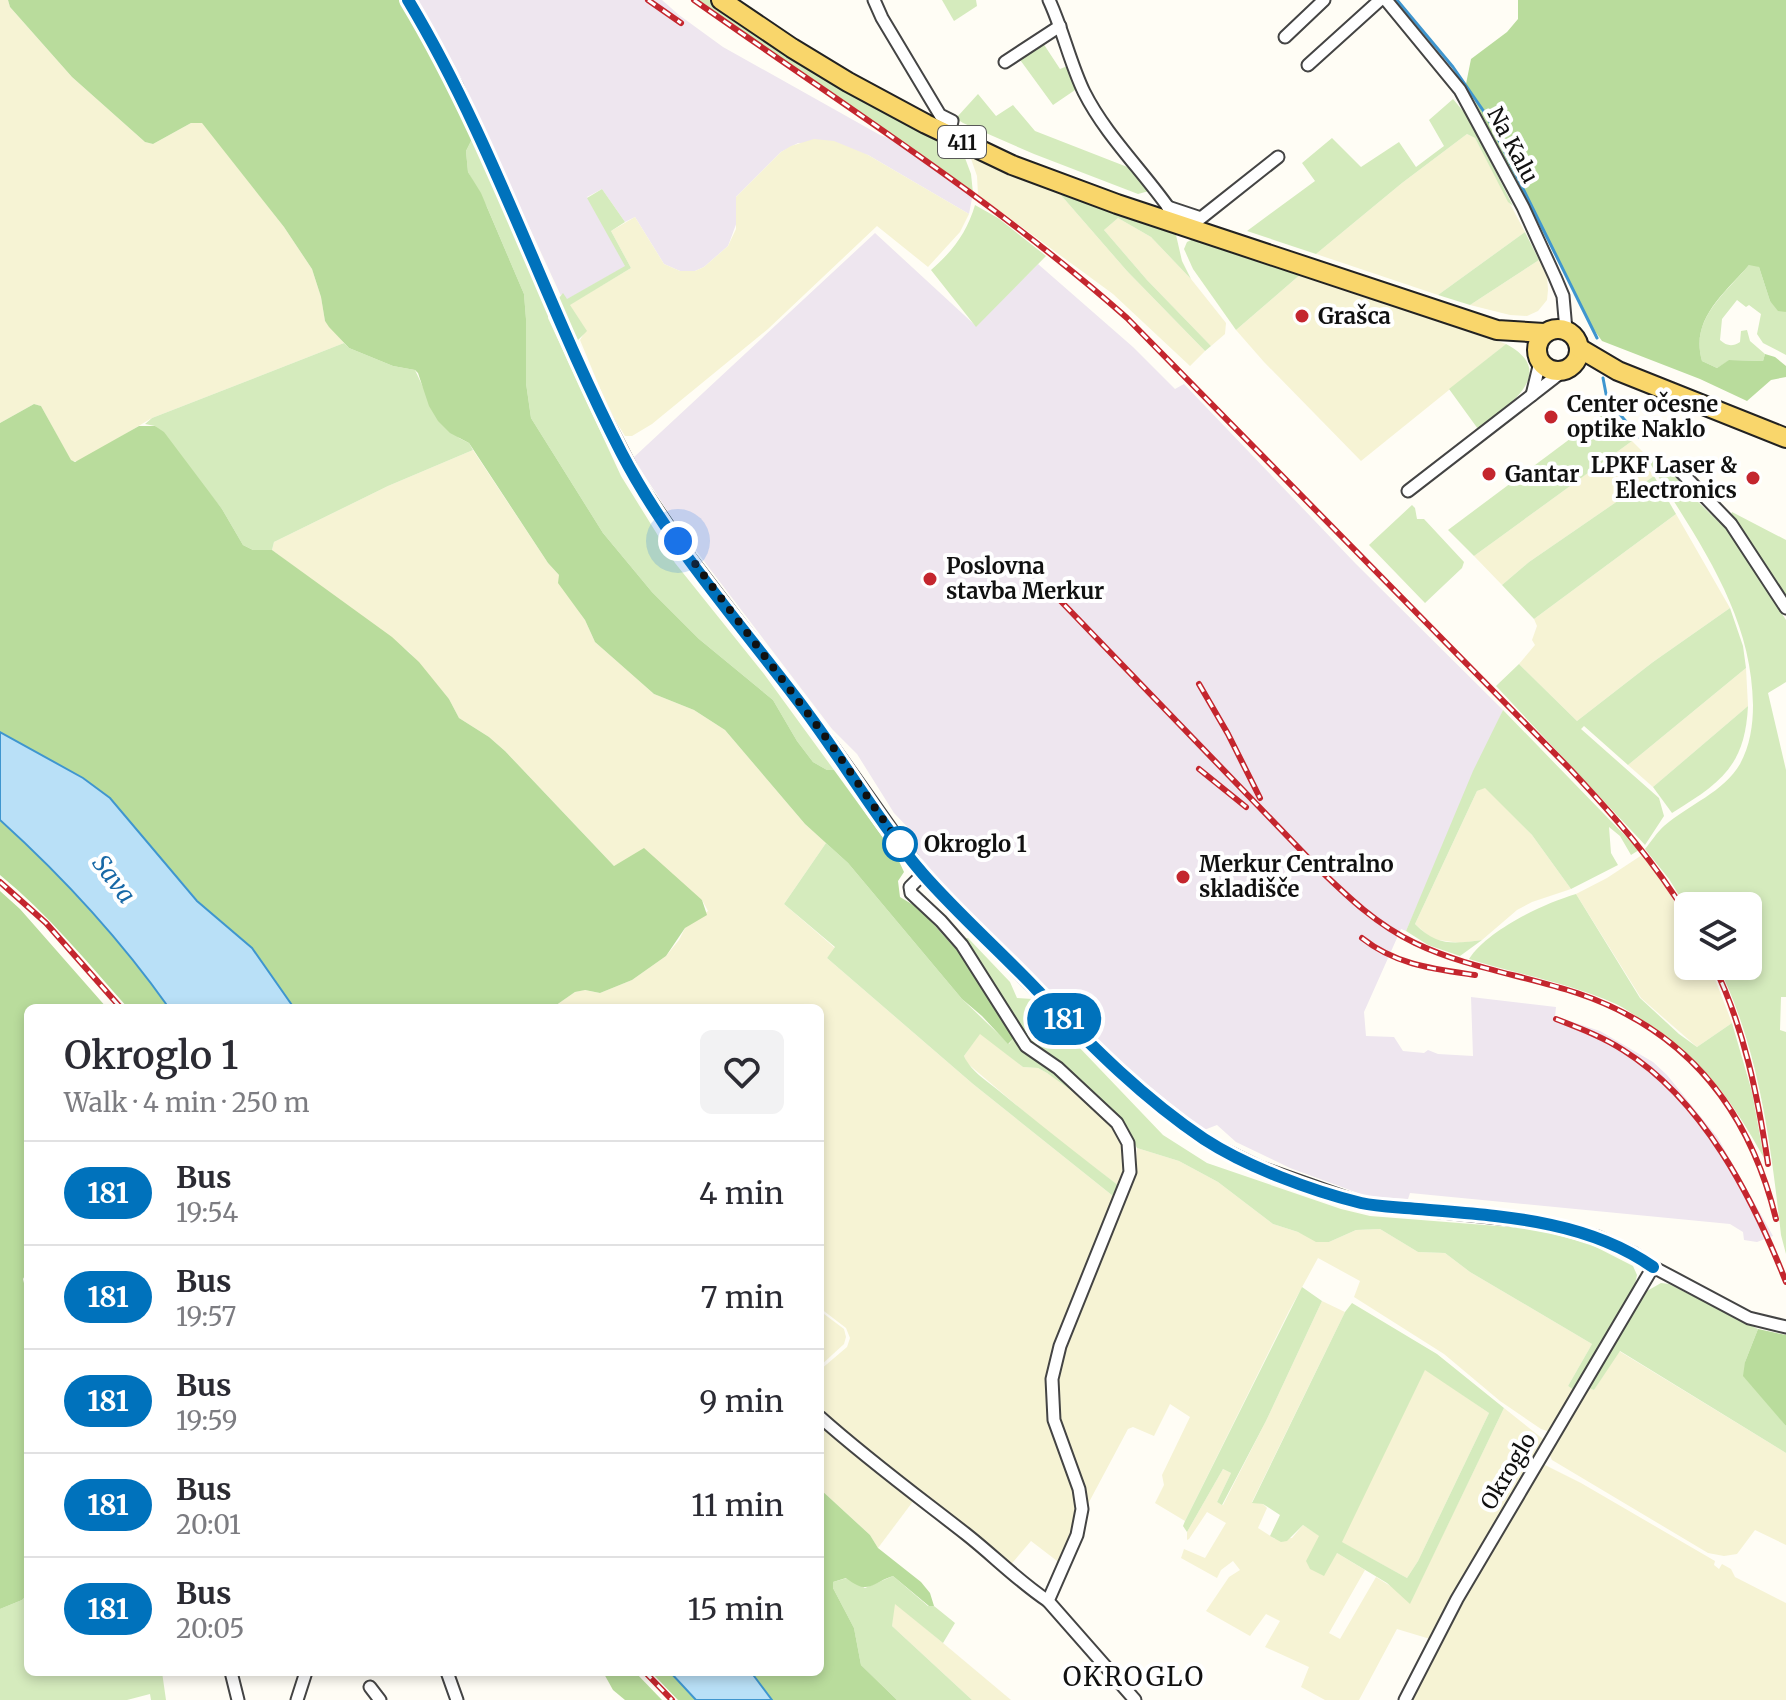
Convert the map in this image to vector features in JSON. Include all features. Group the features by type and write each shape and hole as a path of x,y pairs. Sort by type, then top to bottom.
{"main road":[{"name":"411","path":"732,3 848,82 951,128 1054,182 1170,214 1497,330 1548,369 1572,361 1618,371 1786,438"},
{"name":"411","path":"1497,330 1544,333 1554,329 1566,330"},
{"path":"1566,330 1575,337 1572,361"},
{"path":"1538,359 1537,344 1544,333"}],"street":[{"path":"408,0 457,87 590,388 638,482 673,536 833,747 923,874 1089,1045 1133,1086 1210,1143 1259,1167 1364,1204 1539,1222 1598,1237 1633,1253 1727,1307 1760,1321 1786,1327"},
{"path":"874,0 940,115 951,128"},
{"path":"1049,0 1084,92 1170,214 1201,218 1278,157"},
{"path":"1285,37 1324,0"},
{"name":"Na Kalu","path":"1308,65 1383,0 1452,80 1479,125 1523,207 1559,286 1566,330"},
{"path":"1005,62 1060,26"},
{"path":"1532,396 1538,359"},
{"path":"1408,491 1532,396 1572,361"},
{"path":"1680,471 1731,524 1786,608"},
{"path":"923,874 910,887 911,893 962,945 1026,1046 1058,1068 1105,1110 1117,1123 1128,1143 1130,1172 1060,1346 1052,1379 1054,1420 1079,1489 1082,1509 1077,1535 1048,1601"},
{"name":"Okroglo","path":"1405,1700 1457,1599 1653,1267"},
{"path":"824,1420 908,1491 968,1536 1018,1581 1048,1601 1135,1700"},
{"path":"232,1676 238,1700"},
{"path":"297,1700 305,1676"},
{"path":"448,1676 457,1700"},
{"path":"370,1687 380,1700"}],"shaded area":[{"path":"0,0 8,0 10,7 72,77 145,142 153,144 191,123 202,122 284,227 312,269 325,321 344,343 152,418 80,461 71,461 41,406 34,404 0,423"},
{"path":"415,0 662,0 723,47 880,135 906,144 973,193 969,214 868,155 798,143 781,152 736,197 738,219 728,246 695,271 680,271 664,264 635,217 625,222 602,189 587,197 626,266 566,300 561,296 456,68"},
{"path":"1467,134 1475,138 1525,232 1438,295 1316,254 1402,183"},
{"path":"814,139 834,141 868,155 969,214 960,232 928,267 877,226 768,329 652,424 632,436 625,436 609,410 580,340 586,330 569,305 631,268 611,231 635,217 664,264 680,271 695,271 704,267 728,246 736,229 736,197 781,152"},
{"path":"969,153 1007,173 1060,194 1127,271 1205,351 1190,366 1113,294 978,195 977,176"},
{"path":"1118,218 1151,237 1191,279 1226,323 1225,334 1211,346 1104,230"},
{"path":"875,233 976,326 1038,264 1133,347 1175,389 1184,384 1356,564 1503,710 1406,931 1401,929 1364,1012 1366,1036 1394,1037 1403,1051 1424,1053 1428,1050 1438,1054 1473,1056 1471,997 1556,1007 1555,1016 1600,1031 1653,1062 1667,1075 1718,1138 1773,1236 1757,1242 1744,1240 1743,1232 1730,1224 1410,1193 1408,1199 1366,1196 1290,1168 1236,1142 1217,1125 1204,1130 1119,1062 936,879 908,847 917,837 894,813 857,754 832,729 678,527 633,458"},
{"path":"1539,260 1547,277 1548,290 1547,300 1538,311 1527,316 1510,315 1470,305"},
{"path":"1302,273 1506,344 1361,461 1236,330"},
{"path":"1632,441 1643,452 1643,463 1654,476 1529,562 1502,585 1474,556"},
{"path":"473,450 559,575 559,583 585,620 595,642 654,694 694,710 725,730 805,824 826,843 784,904 835,948 827,958 973,1084 1118,1200 1048,1380 1049,1416 1075,1489 1077,1510 1077,1521 1061,1564 1031,1541 1008,1568 824,1416 824,1367 847,1347 850,1338 846,1328 824,1311 824,1004 558,1004 575,992 600,993 632,980 666,956 685,928 708,911 702,900 632,857 614,866 505,751 459,718 449,699 409,652 272,550 274,542 388,486"},
{"path":"1676,514 1730,608 1577,721 1519,664 1535,645 1532,640 1537,626 1534,619"},
{"path":"1746,668 1748,706 1653,787 1628,765"},
{"path":"1485,787 1532,835 1571,889 1517,910 1482,940 1460,943 1432,939 1415,924 1477,791"},
{"path":"1642,855 1674,901 1674,980 1715,980 1732,1023 1697,1047 1641,998 1576,894"},
{"path":"980,1033 1023,1067 1038,1068 1084,1097 1118,1131 1126,1157 1123,1189 1054,1137 967,1063 964,1056"},
{"path":"1137,1148 1179,1161 1218,1182 1273,1224 1329,1242 1356,1230 1380,1229 1418,1252 1445,1253 1470,1272 1592,1344 1568,1386 1574,1390 1550,1432 1500,1401 1444,1354 1354,1297 1360,1281 1318,1258 1185,1521 1155,1503 1164,1485 1162,1475 1190,1417 1170,1404 1154,1436 1133,1427 1128,1429 1088,1504 1059,1421 1057,1378 1075,1321 1127,1197 1135,1172"},
{"path":"1322,1301 1345,1312 1252,1502 1267,1508 1258,1528 1275,1539 1292,1538 1303,1525 1320,1536 1307,1561 1337,1553 1365,1570 1329,1633 1340,1639 1376,1577 1400,1592 1410,1603 1504,1408 1543,1439 1430,1639 1397,1629 1359,1700 1325,1700 1301,1687 1309,1667 1265,1647 1280,1621 1266,1614 1250,1636 1206,1611 1229,1577 1240,1570 1233,1561 1221,1570 1217,1578 1181,1558 1184,1549 1205,1558 1226,1523 1207,1512 1187,1540 1187,1532 1223,1469 1231,1473 1217,1502 1223,1505"},
{"path":"824,1314 844,1329 844,1344 824,1362"},
{"path":"1619,1351 1786,1453 1786,1545 1755,1530 1737,1554 1724,1556 1708,1553 1552,1460 1549,1454 1554,1444 1588,1388 1594,1390"},
{"path":"1425,1369 1489,1413 1407,1578 1341,1542"},
{"path":"824,1424 914,1500 878,1548 870,1535 824,1493"},
{"path":"1543,1464 1715,1561 1714,1565 1719,1569 1722,1564 1731,1569 1735,1577 1786,1603 1786,1700 1410,1700 1460,1604"},
{"path":"895,1603 1011,1700 972,1700 892,1626"}],"green space":[{"path":"8,0 399,0 450,88 472,139 466,151 468,172 481,193 524,294 526,383 531,418 603,533 652,592 699,639 773,700 813,762 827,770 834,770 897,857 904,872 898,881 900,897 920,909 970,965 1015,1037 1008,1044 962,999 848,863 805,824 725,730 694,710 654,694 595,642 585,620 558,583 559,575 469,443 450,433 438,421 429,406 418,373 349,348 329,327 312,269 284,227 202,123 191,123 153,144 145,142 72,77 10,7"},
{"path":"699,0 710,0 962,150 971,174 973,193"},
{"path":"942,0 976,0 977,6 954,21"},
{"path":"1518,0 1786,0 1786,312 1778,311 1770,301 1759,267 1749,265 1712,308 1701,332 1700,346 1702,361 1717,368 1729,360 1763,361 1765,354 1775,357 1786,366 1786,377 1771,380 1747,401 1602,341 1592,327 1466,84 1471,59 1507,32 1518,19"},
{"path":"1041,40 1060,69 1070,65 1078,88 1053,105 1018,57"},
{"path":"978,94 996,116 1013,105 1035,131 1135,170 1149,186 1149,191 1138,194 1034,154 957,119"},
{"path":"1453,99 1468,117 1513,206 1508,202 1475,138 1467,134 1316,254 1247,231 1315,181 1302,163 1332,138 1361,167 1399,142 1416,167 1444,146 1429,120"},
{"path":"472,139 549,313 548,318 621,476 675,563 764,674 834,770 827,770 813,762 773,700 699,639 652,592 603,533 531,418 526,383 524,294 487,207 468,172 466,151"},
{"path":"602,189 625,222 611,231 631,268 570,305 587,331 577,341 559,298 563,293 567,299 625,266 587,198"},
{"path":"1060,194 1176,235 1182,261 1191,279 1151,237 1118,218 1104,230 1211,346 1205,351 1127,271"},
{"path":"975,205 998,218 1046,256 976,327 931,270 958,240"},
{"path":"1525,232 1539,260 1470,305 1438,295"},
{"path":"1191,240 1202,240 1302,273 1236,330 1193,269 1184,249"},
{"path":"1749,265 1759,267 1770,301 1786,312 1786,355 1763,343 1757,334 1761,314 1737,300 1722,319 1720,340 1734,345 1740,342 1741,331 1747,330 1750,341 1765,354 1763,361 1730,360 1717,368 1702,361 1701,332 1705,320 1720,297"},
{"path":"344,343 349,348 393,366 415,370 423,387 459,438 469,443 473,450 388,486 274,542 272,550 253,550 243,545 222,509 155,426 145,424 152,418"},
{"path":"1506,344 1522,355 1529,366 1529,378 1514,400 1478,429 1449,389"},
{"path":"34,404 41,406 75,462 139,426 155,426 164,432 222,509 243,545 253,550 272,550 392,637 419,662 449,699 459,718 505,751 614,866 644,848 702,900 707,915 685,928 666,956 632,980 600,993 575,992 558,1004 291,1004 252,948 208,913 83,778 0,732 0,423"},
{"path":"1606,412 1632,441 1474,556 1448,530"},
{"path":"1656,453 1691,495 1733,536 1786,620 1786,682 1768,693 1786,770 1786,997 1781,997 1780,1030 1786,1032 1786,1254 1761,1098 1744,1030 1724,980 1762,980 1762,892 1677,892 1645,849 1664,826 1733,774 1746,750 1753,713 1750,671 1732,606 1702,547 1648,460 1649,454"},
{"path":"1654,476 1676,514 1534,619 1502,585 1529,562"},
{"path":"1412,505 1417,519 1424,519 1464,562 1462,568 1425,603 1369,545"},
{"path":"1732,512 1786,540 1786,599 1767,566 1730,517"},
{"path":"1730,608 1743,646 1746,668 1628,765 1584,726 1581,729 1659,798 1664,816 1645,845 1496,686 1519,664 1577,721"},
{"path":"1748,706 1742,744 1727,771 1704,792 1672,813 1653,787"},
{"path":"1503,710 1639,850 1631,855 1620,836 1609,827 1611,853 1618,865 1571,889 1532,835 1485,788 1477,791 1415,924 1446,942 1482,940 1460,956 1428,945 1406,931 1473,771"},
{"path":"0,820 90,910 166,1004 124,1004 51,922 0,875"},
{"path":"826,843 848,863 962,999 1009,1044 1015,1037 1082,1098 1038,1068 1023,1067 980,1034 964,1056 981,1077 1123,1189 1118,1200 973,1084 827,958 835,947 784,904"},
{"path":"0,891 20,909 103,1004 24,1004 24,1598 0,1609"},
{"path":"1576,894 1640,998 1679,1034 1697,1047 1732,1023 1752,1092 1764,1158 1715,1083 1686,1053 1648,1024 1620,1006 1598,997 1469,959 1502,928 1548,904"},
{"path":"966,938 1010,982 1017,998 1033,999 1163,1135 1207,1163 1341,1209 1370,1216 1535,1229 1590,1244 1633,1266 1637,1275 1633,1294 1574,1390 1568,1386 1592,1344 1470,1272 1445,1253 1418,1252 1380,1229 1356,1230 1329,1242 1316,1242 1273,1224 1218,1182 1179,1161 1137,1148 1132,1139 1031,1044 983,971"},
{"path":"1661,1283 1669,1284 1758,1329 1745,1362 1768,1403 1786,1426 1786,1453 1620,1351 1594,1390 1588,1388 1647,1291"},
{"path":"1302,1287 1322,1301 1266,1421 1222,1505 1217,1502 1231,1473 1223,1469 1187,1532 1183,1526 1185,1521"},
{"path":"1352,1303 1437,1354 1504,1408 1410,1604 1387,1583 1337,1553 1324,1576 1310,1569 1306,1561 1319,1536 1303,1525 1287,1541 1281,1542 1270,1536 1280,1515 1263,1504 1252,1503","holes":["1425,1370 1489,1413 1407,1578 1342,1542"]},
{"path":"1758,1329 1786,1335 1786,1426 1743,1376"},
{"path":"824,1493 870,1535 878,1548 921,1582 930,1593 934,1606 929,1606 893,1576 865,1587 846,1578 833,1582 833,1588 854,1628 861,1665 897,1700 772,1700 754,1676 824,1676"},
{"path":"893,1576 928,1606 934,1606 955,1623 943,1643 895,1604 892,1626 972,1700 897,1700 861,1665 854,1628 833,1588 833,1582 847,1578 865,1588"},
{"path":"24,1598 24,1676 163,1676 166,1700 151,1700 150,1694 127,1700 0,1700 0,1609"},
{"path":"605,1676 639,1676 662,1700 625,1700 613,1690"},
{"path":"655,1676 674,1676 696,1700 678,1700"}],"water":[{"name":"Sava","path":"0,732 83,778 110,798 197,901 252,948 291,1004 166,1004 90,910 0,820"},
{"path":"674,1676 754,1676 772,1700 696,1700"}],"waterway":[{"path":"1397,0 1453,67 1487,116 1597,338"},
{"path":"1603,378 1607,399 1639,437"}],"railway":[{"path":"648,0 681,23"},
{"path":"694,0 970,192 1127,318 1571,770 1633,840 1674,895"},
{"path":"1052,592 1319,869 1376,919 1401,936 1435,952 1577,993 1616,1009 1651,1028 1681,1052 1708,1079 1749,1142 1776,1219"},
{"path":"1199,684 1260,798"},
{"path":"1199,769 1246,807"},
{"path":"0,882 46,923 117,1004"},
{"path":"1362,938 1402,960 1475,975"},
{"path":"1721,980 1748,1063 1768,1164"},
{"path":"1556,1019 1623,1050 1652,1071 1677,1095 1722,1152 1741,1184 1786,1282"},
{"path":"649,1676 672,1700"}],"bus line":[{"name":"181","path":"408,0 457,87 590,388 638,482 665,525 833,747 923,874 1078,1034 1133,1086 1165,1111 1210,1143 1259,1167 1364,1204 1539,1222 1598,1237 1633,1253 1653,1267"}],"place":[{"name":"Grašca","path":"1302,316"},
{"name":"Center očesne optike Naklo","path":"1551,417"},
{"name":"Gantar","path":"1489,474"},
{"name":"LPKF Laser & Electronics","path":"1753,478"},
{"name":"Poslovna stavba Merkur","path":"930,579"},
{"name":"Okroglo 1","path":"900,844"},
{"name":"Merkur Centralno skladišče","path":"1183,877"}],"district":[{"name":"OKROGLO","path":"1134,1676"}],"route":[{"path":"678,541 833,747 900,844"}]}
